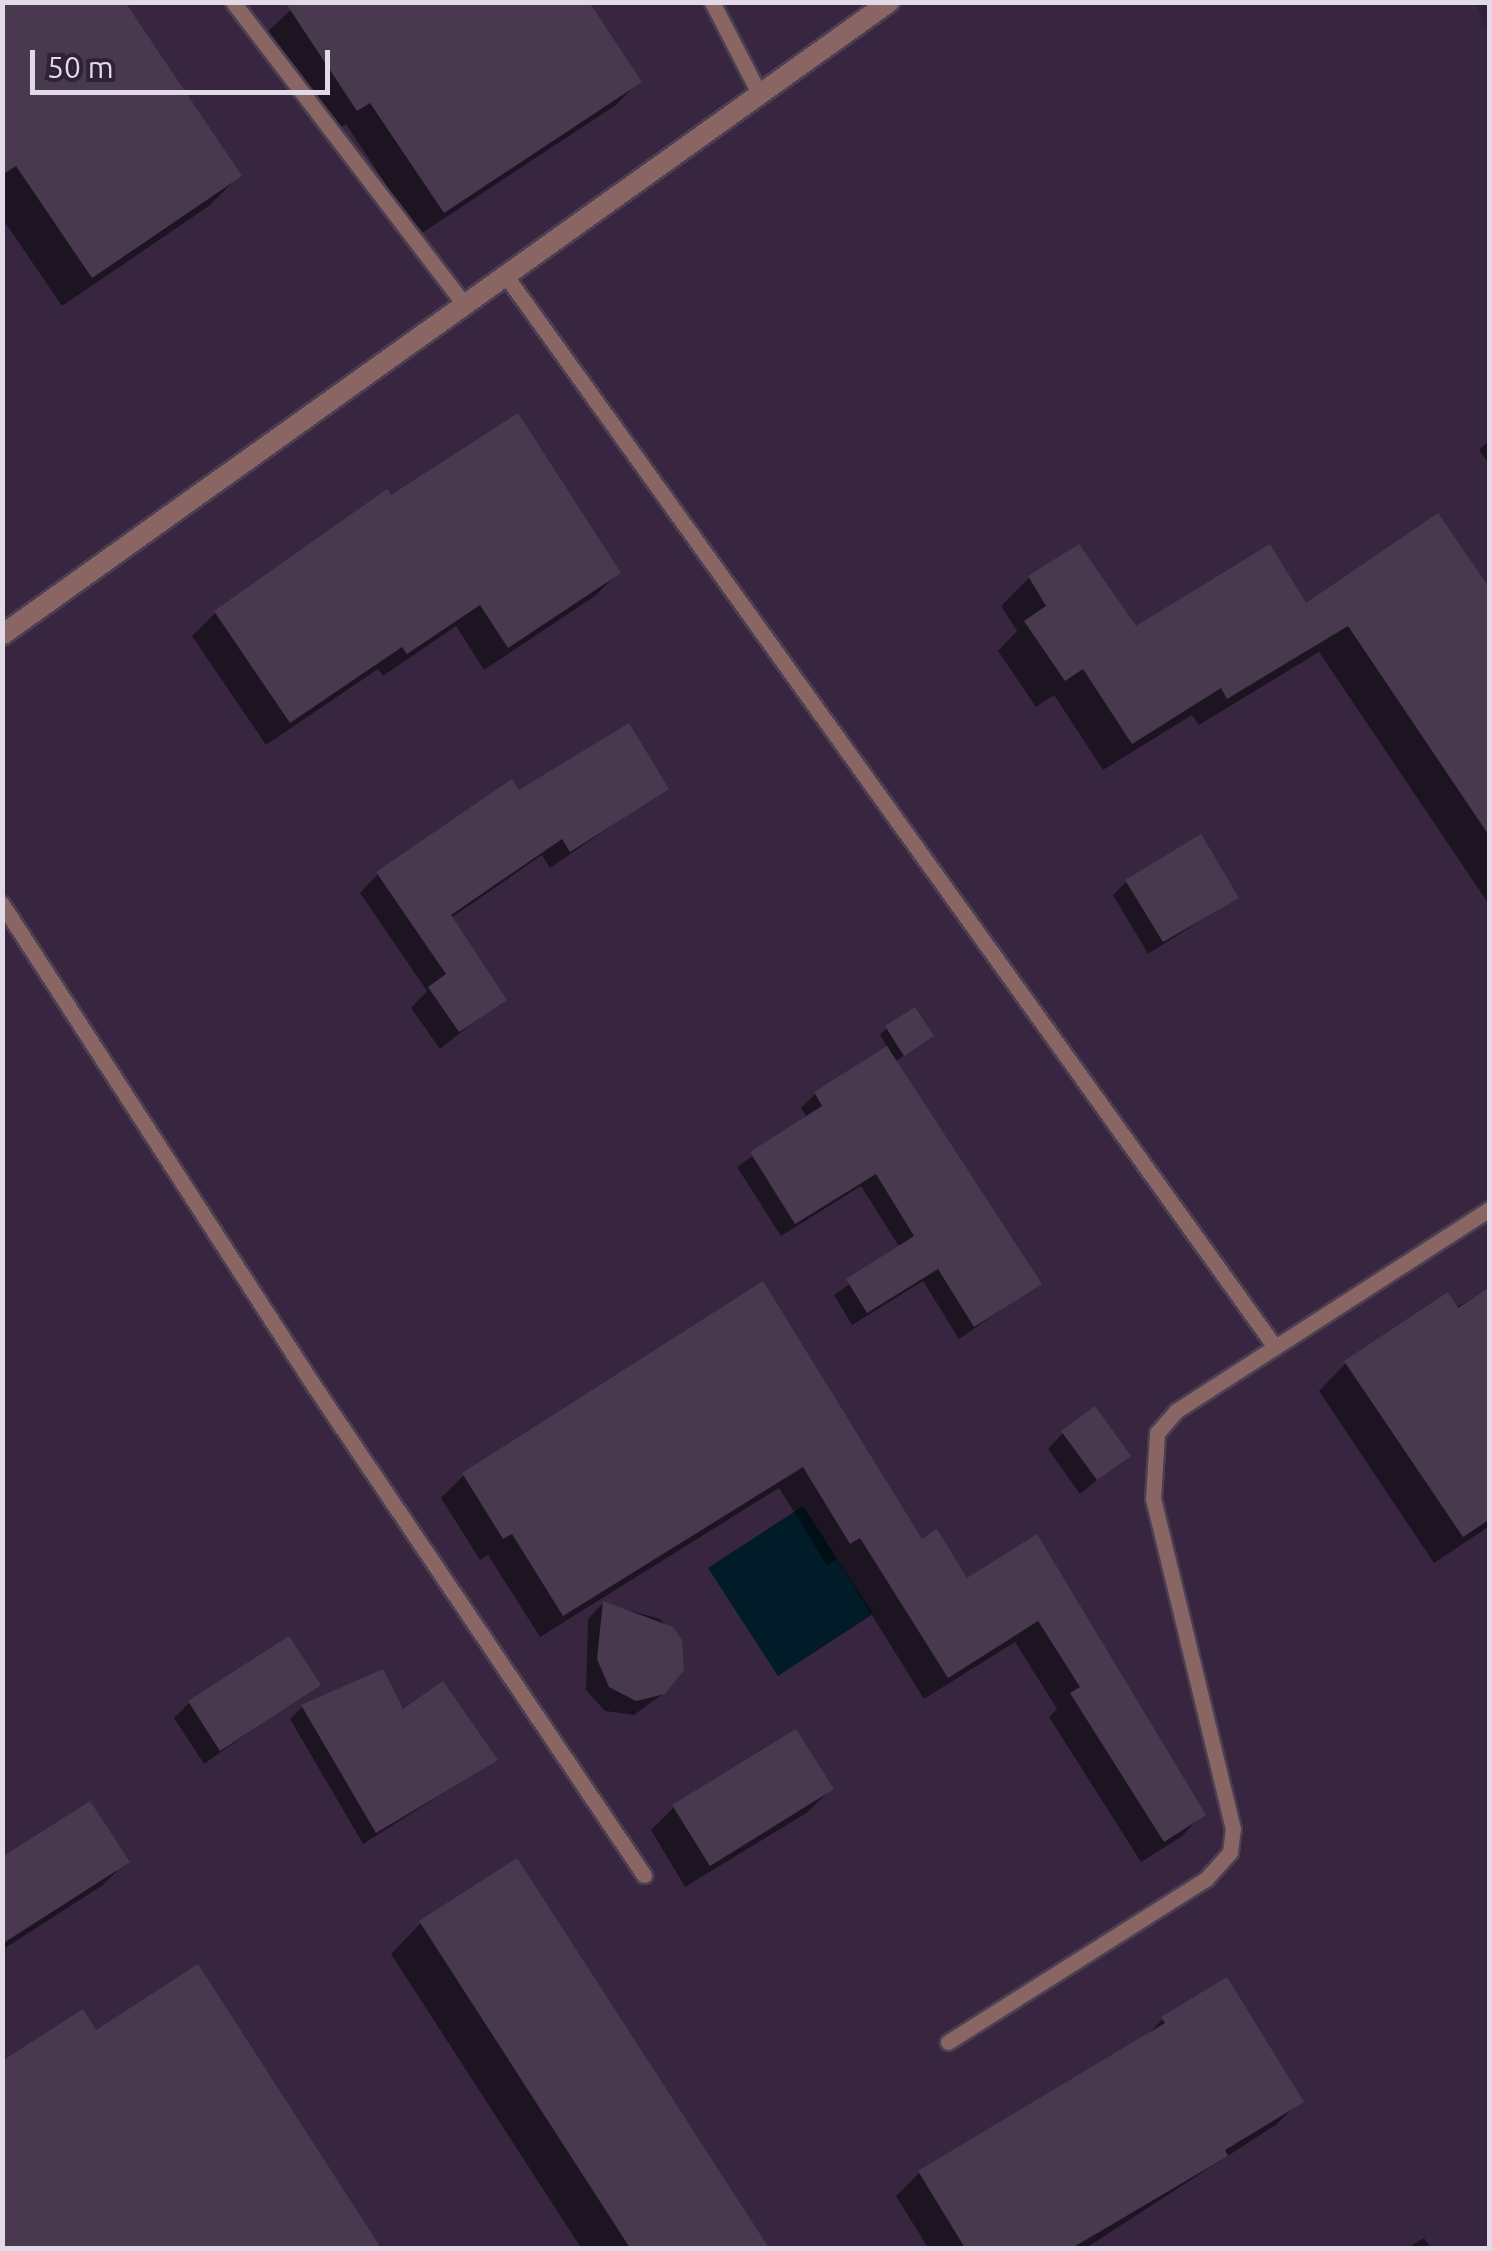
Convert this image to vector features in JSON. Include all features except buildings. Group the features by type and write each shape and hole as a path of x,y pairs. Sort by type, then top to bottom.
{"street":[{"path":"2,634 888,2"}],"lane":[{"path":"233,2 466,305"},
{"path":"712,2 760,94"},
{"path":"506,276 1275,1347"},
{"path":"2,904 314,1386 644,1874"},
{"path":"948,2042 1206,1879 1230,1852 1234,1828 1153,1499 1157,1433 1176,1410 1490,1209"}],"shaded area":[{"path":"3,3 1476,3 1490,39 1489,2248 3,2248"}],"water":[{"path":"803,1506 873,1614 778,1676 708,1568"}]}
